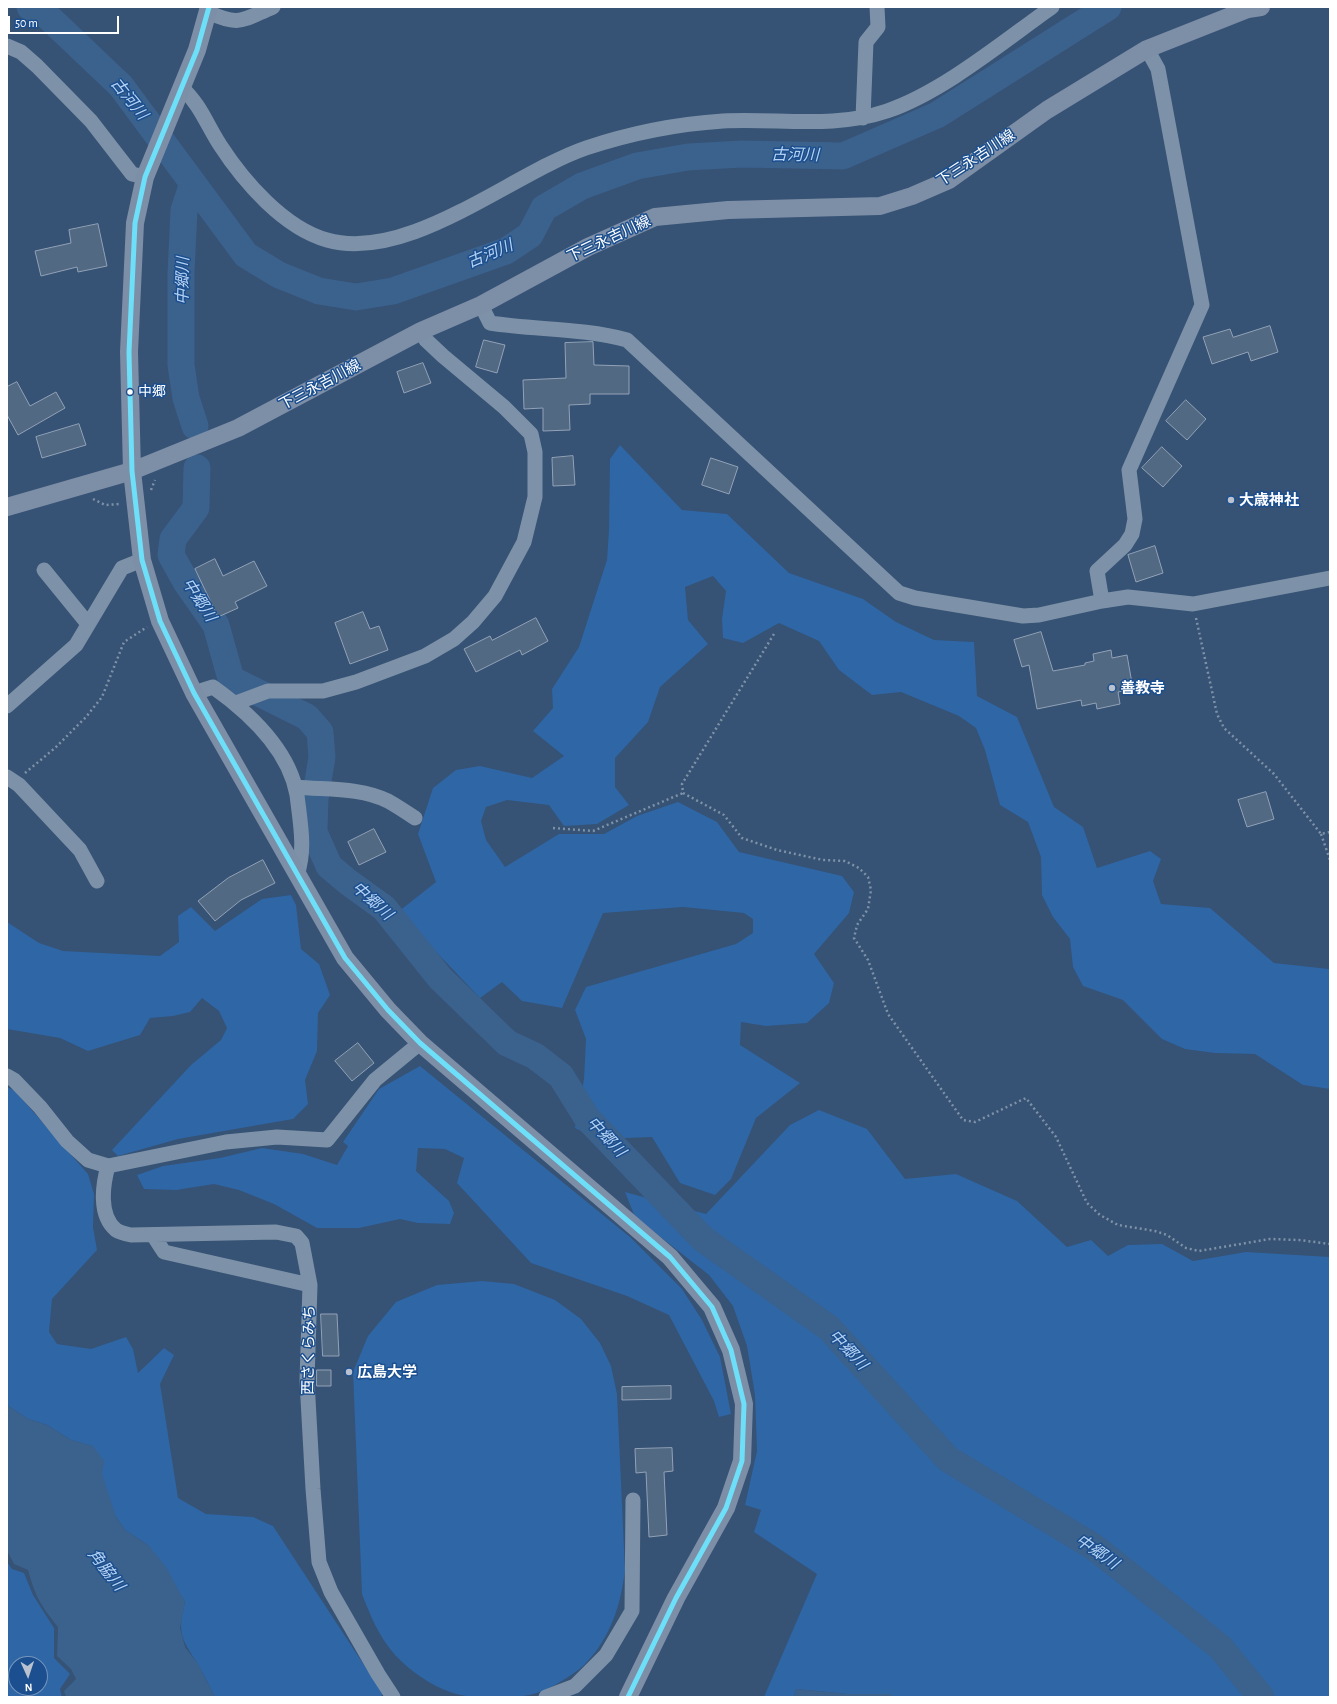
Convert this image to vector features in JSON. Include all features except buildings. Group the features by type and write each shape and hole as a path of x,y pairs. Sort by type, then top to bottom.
{"main road":[{"name":"下三永吉川線","path":"7,507 132,471 238,428 421,331 481,305 588,247 655,217 728,210 880,206 912,196 949,180 1047,110 1147,49 1248,9 1261,7"},
{"path":"208,10 197,50 146,177 135,230 129,352 132,471 142,560 160,621 194,693 345,958 388,1010 420,1043 670,1257 712,1307 731,1350 744,1404 742,1461 726,1508 676,1598 628,1697"}],"street":[{"path":"208,10 226,21 236,22 273,7"},
{"path":"863,118 866,42 878,27 877,7"},
{"path":"180,91 194,99 221,146 268,205 299,229 327,241 351,244 371,244 399,237 434,224 515,181 584,149 658,128 724,121 836,122 863,118 913,101 965,69 1052,7"},
{"path":"7,46 21,52 37,66 85,115 132,174 146,177"},
{"path":"1102,601 1097,571 1125,545 1132,534 1135,519 1129,470 1202,305 1158,69 1147,49"},
{"path":"481,305 490,323 517,327 607,334 627,340 898,593 930,601 1023,616 1040,615 1102,601 1128,597 1193,604 1330,578"},
{"path":"243,700 268,692 323,691 356,682 425,656 454,639 473,622 495,596 524,542 535,497 535,452 531,434 504,407 443,356 426,340 421,331"},
{"path":"7,706 76,645 122,568 142,560"},
{"path":"44,570 88,624"},
{"path":"194,693 213,686 243,700 271,742 310,788 341,790 365,794 387,801 415,818"},
{"path":"13,781 80,850 97,881"},
{"path":"298,875 302,862 302,849 310,788"},
{"path":"7,1076 14,1080 40,1107 67,1141 88,1160 108,1166 226,1142 277,1137 327,1140 374,1080 420,1043"},
{"name":"西さくらみち","path":"108,1166 104,1180 103,1201 108,1217 116,1230 131,1235 276,1232 296,1236 302,1243 310,1285 307,1381 312,1489 319,1562 331,1592 378,1674 394,1697"},
{"path":"153,1235 164,1252 310,1285"},
{"path":"546,1697 575,1686 606,1655 632,1611 633,1500"}],"path":[{"path":"1193,604 1217,714 1224,728 1274,774 1321,834 1330,860"},
{"path":"13,781 25,773 54,748 86,717 102,697 124,642 160,621"},
{"path":"683,793 682,784 774,634"},
{"path":"553,828 593,831 683,793"},
{"path":"683,793 724,815 742,838 777,850 823,860 845,861 859,868 868,877 871,890 868,908 857,925 854,938 868,960 888,1014 963,1120 975,1122 1026,1098 1056,1136 1087,1203 1100,1216 1118,1225 1155,1231 1167,1235 1186,1248 1199,1251 1270,1239 1299,1240 1330,1244"},
{"path":"1321,834 1330,832"}],"shaded area":[{"path":"620,445 682,510 727,514 789,573 863,599 896,622 934,640 974,642 977,696 1017,717 1054,807 1083,827 1097,868 1150,851 1161,859 1153,881 1161,904 1210,908 1274,963 1329,969 1330,1089 1303,1085 1255,1054 1215,1053 1185,1049 1162,1039 1123,1000 1083,986 1073,967 1070,939 1053,917 1042,895 1041,857 1028,822 1000,805 985,750 976,728 959,716 901,692 872,695 839,670 819,641 779,623 743,643 723,638 722,619 726,591 713,576 685,587 688,620 708,644 660,687 648,722 615,758 615,787 629,805 597,824 564,826 549,805 507,800 486,807 481,821 486,840 505,867 559,834 604,834 637,816 678,802 717,822 739,852 842,876 854,892 849,913 814,954 834,983 829,1003 807,1023 766,1026 741,1022 740,1045 800,1083 756,1118 731,1179 715,1195 680,1183 652,1137 598,1139 575,1128 584,1079 586,1039 575,1010 586,987 736,944 753,933 753,919 744,913 683,907 603,913 562,1008 522,1001 502,982 480,998 398,912 436,882 418,834 433,788 456,770 480,766 532,778 564,756 533,731 553,708 552,689 579,647 607,560 610,459"},
{"path":"291,895 296,905 301,949 319,964 330,995 318,1013 317,1051 305,1080 308,1104 293,1119 178,1139 118,1156 112,1150 191,1065 221,1040 227,1028 219,1011 202,998 190,1012 173,1016 150,1018 140,1035 88,1051 60,1038 7,1029 7,922 39,943 63,951 160,956 179,942 178,916 191,907 215,931 262,899"},
{"path":"420,1066 630,1237 682,1289 702,1320 720,1357 731,1414 719,1417 714,1401 669,1315 627,1296 531,1263 457,1183 464,1158 445,1149 418,1148 416,1171 449,1201 454,1213 450,1224 418,1223 400,1219 359,1228 317,1228 274,1204 239,1190 214,1184 176,1190 144,1189 137,1175 163,1166 220,1158 262,1148 303,1154 337,1165 348,1146 343,1142 379,1089"},
{"path":"7,1087 15,1091 88,1174 94,1194 93,1227 97,1250 52,1299 49,1332 57,1344 91,1349 126,1337 133,1349 138,1373 164,1348 174,1355 160,1384 178,1498 206,1514 253,1517 273,1526 383,1694 380,1697 215,1697 202,1671 187,1647 182,1635 181,1621 185,1602 148,1545 125,1530 114,1514 92,1446 71,1440 47,1425 28,1419 7,1405"},
{"path":"819,1110 867,1129 905,1179 956,1174 1017,1201 1067,1247 1091,1240 1108,1256 1128,1245 1162,1244 1193,1261 1246,1252 1330,1257 1330,1697 892,1697 892,1694 847,1694 796,1689 794,1697 764,1697 817,1574 754,1532 761,1510 745,1505 757,1451 755,1395 747,1346 733,1306 709,1275 635,1217 625,1192 706,1214 790,1125"},
{"path":"482,1281 514,1284 555,1300 581,1319 600,1343 611,1366 617,1394 625,1570 621,1595 613,1620 595,1653 576,1671 549,1688 537,1693 505,1698 481,1698 459,1695 442,1689 413,1671 395,1655 384,1641 362,1594 353,1372 368,1336 396,1302 437,1285"},
{"path":"7,1562 12,1569 24,1573 33,1595 54,1628 54,1658 70,1674 60,1689 62,1697 7,1697"}],"water":[{"name":"角脇川","path":"7,1405 28,1419 47,1425 71,1440 93,1446 104,1461 102,1474 116,1517 125,1530 148,1545 166,1567 185,1602 180,1628 185,1647 198,1664 215,1697 66,1697 64,1691 76,1679 71,1669 57,1656 58,1627 39,1600 28,1570 14,1564 7,1551"},
{"path":"796,1689 847,1694 892,1694 892,1697 794,1697"}],"waterway":[{"name":"古河川","path":"30,7 42,11 121,86 246,255 279,275 319,291 356,297 393,291 506,251 530,235 544,208 582,186 637,166 688,157 742,154 843,156 937,115 1108,7"},
{"name":"古河川","path":"42,11 45,7"},
{"name":"中郷川","path":"193,183 184,210 181,273 181,365 186,398 195,426"},
{"name":"中郷川","path":"197,468 196,508 173,539 171,555 186,582 216,625 231,679 307,717 320,732 322,757 315,799 314,832 329,866 384,908 440,978 507,1043 535,1056 561,1076 587,1118 703,1239 829,1328 948,1459 1094,1547 1220,1647 1261,1697"}],"transit line":[{"path":"209,7 197,50 145,177 135,223 129,352 132,471 142,560 160,621 194,693 345,958 388,1010 420,1043 670,1257 712,1307 731,1350 744,1404 742,1461 726,1508 676,1598 628,1697"}],"place":[{"name":"中郷","path":"130,392"},
{"name":"大歳神社","path":"1231,500"},
{"name":"善教寺","path":"1112,688"},
{"name":"広島大学","path":"349,1372"}]}
